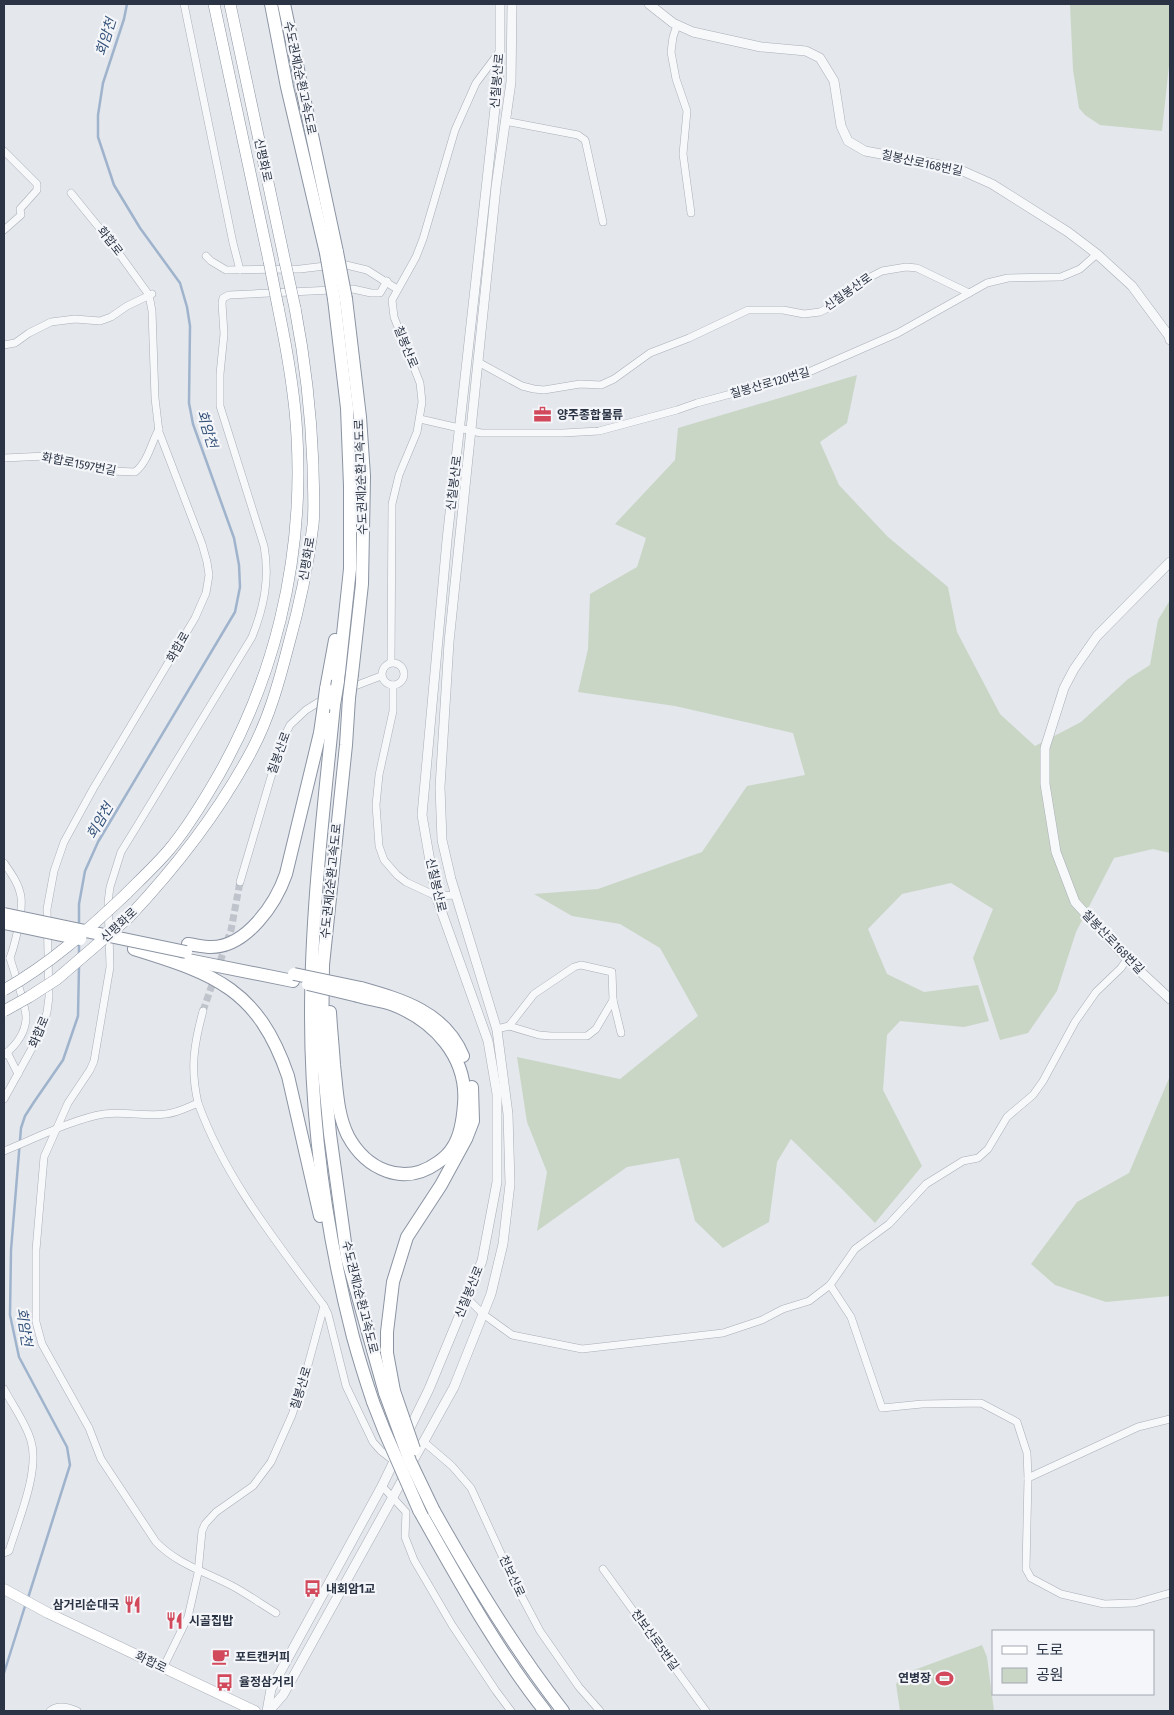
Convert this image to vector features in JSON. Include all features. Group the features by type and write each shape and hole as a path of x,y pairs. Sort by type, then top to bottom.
{"highway":[{"name":"신평화로","path":"4,990 62,952 126,894 168,851 197,812 223,768 249,715 280,627 289,581 298,478 294,398 288,354 214,4"},
{"name":"신평화로","path":"4,1011 58,978 129,917 159,885 188,849 221,802 252,749 282,672 294,624 313,525 313,459 309,402 304,357 295,308 230,4"},
{"name":"수도권제2순환고속도로","path":"271,4 287,87 331,253"},
{"name":"수도권제2순환고속도로","path":"284,4 340,299 360,416 364,476 362,584 325,934 322,1050 330,1134 347,1257 389,1392"},
{"name":"수도권제2순환고속도로","path":"340,299 350,486 350,569 316,877 311,1015 319,1162 336,1266 353,1339 384,1430 419,1510 468,1596 499,1646 545,1711"},
{"path":"4,923 134,949 186,955 234,940 253,927 280,891 286,874 320,732 335,637 350,569"},
{"path":"4,914 186,955 401,999 427,1013 454,1038 465,1060 472,1085 473,1121 466,1139 445,1178 406,1237 393,1282 387,1339 389,1392 413,1446 435,1505 452,1532 466,1567 535,1674 563,1711"},
{"path":"325,934 338,1102 341,1118 348,1136 369,1161 387,1172 406,1174 427,1169 448,1154 456,1142 460,1131 465,1095 459,1065 442,1037 428,1024 408,1012 360,992"},
{"path":"186,955 217,980 240,995 251,1007 281,1057 295,1104 332,1271 353,1339"}],"main road":[{"name":"화합로","path":"4,1589 48,1613 256,1711"}],"street":[{"path":"184,4 240,270"},
{"name":"신칠봉산로","path":"268,1711 271,1689 382,1486 429,1389 482,1261 497,1182 497,1094 488,1041 436,896 422,815 447,540 499,73 500,4"},
{"name":"신칠봉산로","path":"268,1711 283,1695 454,1387 491,1294 504,1244 510,1184 508,1114 496,1028 456,895 442,840 440,787 449,642 496,187 512,65 512,4"},
{"name":"칠봉산로168번길","path":"649,4 677,25 693,32 761,47 806,51 820,58 834,81 841,126 848,141 865,151 956,168 992,184 1068,232 1097,254 1132,286 1170,340"},
{"path":"677,25 671,52 676,79 687,111 684,154 691,213"},
{"name":"칠봉산로","path":"391,662 392,504 399,475 418,432 422,402 420,383 392,311 392,300 416,257 423,240 455,130 473,88 479,77 500,51"},
{"name":"신칠봉산로","path":"505,121 578,135 582,138 586,144 602,222"},
{"path":"4,151 37,184 38,190 20,209 21,215 4,230"},
{"name":"화합로","path":"4,1099 42,1030 47,1012 49,997 47,909 54,871 64,842 195,618 206,593 209,575 202,544 159,429 150,295 72,194"},
{"name":"칠봉산로120번길","path":"420,420 482,433 583,433 599,431 802,375 834,363 898,334 987,283 1008,278 1061,277 1080,269 1097,254"},
{"path":"206,256 226,270 300,269 342,264 367,270 397,289"},
{"name":"신칠봉산로","path":"478,362 522,386 534,389 544,390 580,384 601,385 614,380 650,353 689,338 748,310 783,310 804,314 820,312 828,308 859,283 882,271 906,267 917,268 969,293"},
{"path":"276,1613 236,1588 198,1572 166,1553 156,1542 101,1459 89,1428 38,1334 36,1322 36,1250 43,1164 46,1149 68,1103 94,1061 110,967 108,902 115,868 137,826 252,637 264,598 267,560 264,546 220,406 220,374 224,334 223,298 229,294 354,289 380,294 387,282"},
{"path":"4,345 15,343 34,330 51,322 75,319 100,321 111,317 127,306 150,295"},
{"name":"화합로1597번길","path":"4,458 46,456 111,471 135,472 146,460 159,429"},
{"name":"칠봉산로168번길","path":"1170,562 1097,636 1074,669 1064,688 1045,748 1044,784 1056,852 1075,902 1127,959 1170,999"},
{"path":"391,662 399,664 404,673 402,680 393,685 386,683 382,676 382,669 391,662"},
{"name":"칠봉산로","path":"240,882 281,743 290,724 306,710 330,695 382,676"},
{"path":"393,685 393,711 379,776 376,805 379,846 384,860 396,875 406,882 436,896 456,895"},
{"path":"4,863 14,877 22,899 15,944 7,960 26,1019 21,1035 5,1054 18,1074"},
{"path":"467,1298 483,1314 512,1335 582,1349 723,1333 810,1301 830,1285 855,1249 889,1224 926,1184 963,1161 978,1158 988,1149 1007,1117 1033,1095 1043,1082 1075,1022 1096,992 1121,968 1127,959"},
{"path":"509,1026 534,994 577,966 612,972 613,1000 621,1033"},
{"path":"496,1028 509,1026 539,1035 586,1036 596,1029 613,1000"},
{"path":"203,1011 195,1040 193,1059 198,1103 214,1142 242,1194 324,1306 328,1314 346,1386 373,1442 394,1461"},
{"path":"4,1151 57,1129 102,1114 163,1115 174,1113 198,1103"},
{"path":"830,1285 851,1317 882,1408 922,1404 981,1403 1017,1422 1027,1453 1026,1570 1031,1578 1061,1594 1104,1604 1135,1603 1170,1593"},
{"name":"칠봉산로","path":"163,1668 188,1617 193,1601 202,1531 205,1524 216,1512 253,1486 272,1462 292,1415 305,1376 324,1306"},
{"path":"4,1389 31,1441 34,1455 34,1471 9,1551 4,1553"},
{"path":"1028,1478 1138,1427 1170,1419"},
{"name":"천보산로","path":"424,1442 452,1466 470,1488 526,1607 568,1672 600,1711"},
{"path":"382,1486 406,1512 405,1537 421,1572 471,1654 511,1711"},
{"name":"천보산로5번길","path":"603,1569 706,1711"},
{"path":"50,1711 62,1706 77,1711"}],"green space":[{"path":"1070,4 1170,4 1170,56 1162,131 1100,125 1085,115 1079,108 1073,70"},
{"path":"857,375 847,423 820,442 839,485 888,537 948,587 957,632 1000,714 1035,746 1081,722 1128,679 1150,665 1158,620 1170,600 1170,853 1153,849 1114,858 1076,932 1057,991 1028,1033 1000,1040 973,958 993,909 951,883 902,894 868,929 887,974 924,992 978,985 989,1021 964,1027 900,1021 887,1035 883,1090 922,1166 875,1223 791,1139 777,1162 769,1222 723,1248 695,1221 679,1158 627,1167 537,1231 547,1172 527,1122 517,1057 620,1079 698,1016 660,948 620,924 572,916 534,894 598,889 702,852 747,786 805,775 793,733 675,706 578,692 588,649 590,594 637,567 646,538 615,524 675,460 678,428"},
{"path":"1170,1076 1170,1296 1106,1302 1055,1285 1031,1264 1077,1202 1129,1173"},
{"name":"연병장","path":"982,1645 987,1657 994,1711 900,1711 896,1684 906,1673"}],"waterway":[{"name":"회암천","path":"79,926 79,904 85,871 98,842 235,612 240,587 239,565 234,538 193,424 189,403 190,326 180,283 140,228 114,185 98,137 98,115 103,83 127,4"},
{"name":"회암천","path":"79,944 79,956"},
{"name":"회암천","path":"28,1598 70,1465 67,1447 19,1357 10,1315 11,1250 21,1128 25,1116 63,1060 78,1016 79,966"},
{"name":"회암천","path":"4,1673 26,1603"}],"tunnel":[{"path":"203,1011 231,930 240,882"}],"place":[{"name":"양주종합물류","path":"543,415"},
{"name":"내회암1교","path":"312,1589"},
{"name":"삼거리순대국","path":"133,1605"},
{"name":"시골집밥","path":"175,1621"},
{"name":"포트캔커피","path":"221,1657"},
{"name":"연병장","path":"945,1678"},
{"name":"율정삼거리","path":"225,1682"}]}
